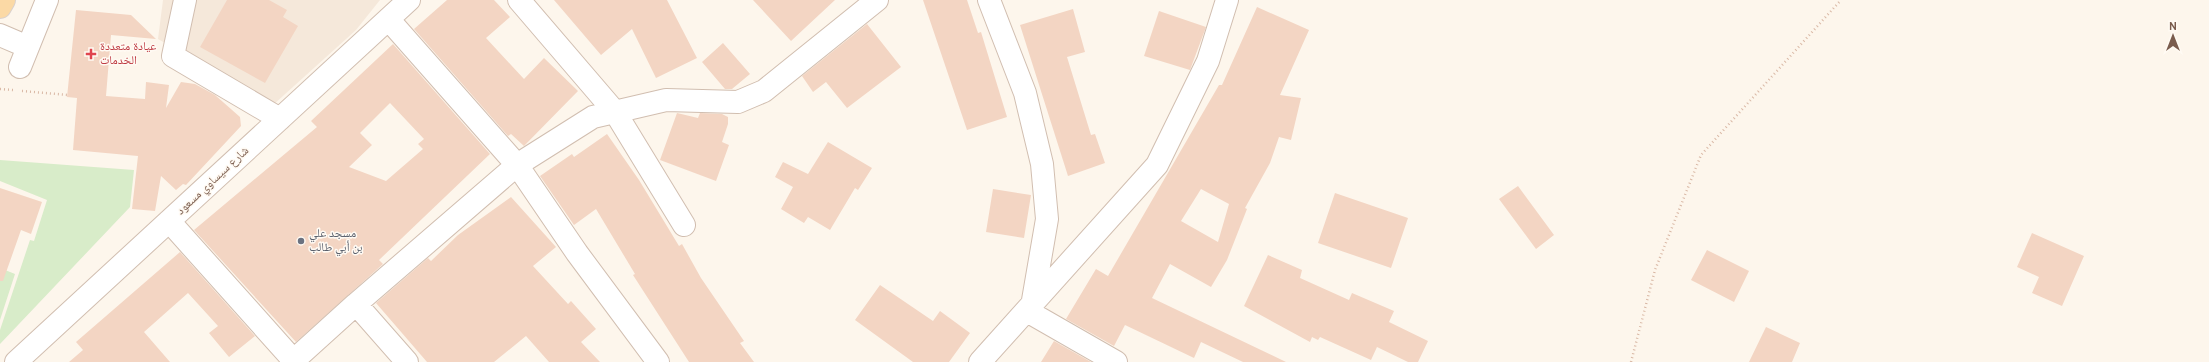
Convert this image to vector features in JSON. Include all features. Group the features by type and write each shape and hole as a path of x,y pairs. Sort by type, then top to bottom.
{"main road":[{"path":"0,7 4,0"}],"street":[{"path":"20,67 47,0"},
{"path":"185,0 173,56 280,119"},
{"name":"شارع سيساوي مسعود","path":"16,362 409,0"},
{"path":"519,0 615,112 684,225"},
{"path":"169,221 294,362 356,304 517,165 593,117 666,100 738,102 764,91 877,0"},
{"path":"989,0 1025,93 1042,164 1047,218 1030,309"},
{"path":"980,362 995,353 1030,309 1157,165 1208,61 1227,0"},
{"path":"389,20 517,165 577,253 658,362"},
{"path":"0,35 28,47"},
{"path":"356,304 407,362"},
{"path":"1030,309 1116,362"}],"path":[{"path":"1630,362 1655,270 1701,155 1841,0"},
{"path":"0,89 68,95"}],"shaded area":[{"path":"163,0 380,0 356,30 273,105 158,39"}],"green space":[{"path":"0,160 134,170 130,207 0,344 0,330 30,240 34,241 47,200 0,181"},
{"path":"0,268 15,274 0,320"}],"building":[{"path":"227,0 269,0 287,10 283,17 298,26 265,83 200,47"},
{"path":"447,0 494,0 510,17 486,38 524,79 544,58 578,91 524,146 511,134 508,136 414,29"},
{"path":"554,0 667,0 697,58 656,78 632,29 601,55"},
{"path":"753,0 835,0 791,41"},
{"path":"923,0 967,0 978,33 981,32 1007,117 967,130"},
{"path":"1257,7 1309,30 1280,95 1301,98 1291,140 1279,137 1270,163 1245,208 1247,209 1227,260 1211,287 1170,264 1152,298 1286,362 1243,362 1201,342 1194,358 1125,325 1114,346 1066,319 1096,269 1108,276 1219,85 1222,85","holes":["1201,189 1229,204 1218,242 1181,221"]},
{"path":"1073,9 1085,52 1067,57 1091,135 1095,134 1105,163 1068,176 1020,25"},
{"path":"76,10 131,15 156,39 111,35 106,96 145,99 146,82 169,85 166,108 181,82 195,84 215,95 240,117 241,126 186,185 183,184 176,190 161,176 155,211 132,209 138,156 73,150 77,98 67,97"},
{"path":"1159,11 1206,27 1190,70 1144,56"},
{"path":"867,24 901,67 847,108 826,82 813,92 802,76"},
{"path":"723,43 750,74 732,89 725,89 702,62"},
{"name":"مسجد علي بن أبي طالب","path":"393,44 490,154 379,260 383,264 296,342 194,230 317,127 311,121","holes":["390,103 424,139 418,144 423,149 386,181 349,167 372,145 360,133"]},
{"path":"677,113 698,118 700,113 722,114 728,117 728,124 722,142 729,145 716,181 660,160"},
{"path":"607,134 639,180 679,246 682,244 701,278 744,341 740,343 754,362 689,362 633,275 635,274 596,209 574,225 540,176 572,154 574,157"},
{"path":"828,142 872,168 858,190 855,188 830,230 808,217 804,223 781,209 793,187 775,177 783,162 808,174"},
{"path":"1518,186 1554,235 1536,249 1499,199"},
{"path":"0,188 42,202 31,234 21,230 3,281 0,281"},
{"path":"993,189 1031,195 1024,238 986,232"},
{"path":"1335,193 1408,218 1391,268 1318,243"},
{"path":"511,197 556,247 533,266 568,304 571,301 596,329 581,342 600,362 549,362 526,336 494,362 427,362 376,303 428,258 431,261 458,235"},
{"path":"2032,233 2084,256 2062,306 2032,293 2039,277 2017,267"},
{"path":"1707,250 1749,271 1734,302 1691,280"},
{"path":"180,252 255,336 229,357 209,333 218,326 188,293 144,332 170,362 69,362 83,350 76,342"},
{"path":"1268,255 1302,270 1300,278 1349,300 1352,293 1394,311 1389,322 1428,341 1418,362 1408,362 1377,347 1371,360 1320,337 1318,340 1312,337 1310,342 1244,306"},
{"path":"880,285 933,321 940,311 970,333 949,362 913,362 855,320"},
{"path":"1766,327 1800,343 1792,362 1749,362"},
{"path":"1054,341 1091,362 1041,362"}],"place":[{"name":"عيادة متعددة الخدمات","path":"91,54"},
{"name":"مسجد علي بن أبي طالب","path":"301,241"}]}
